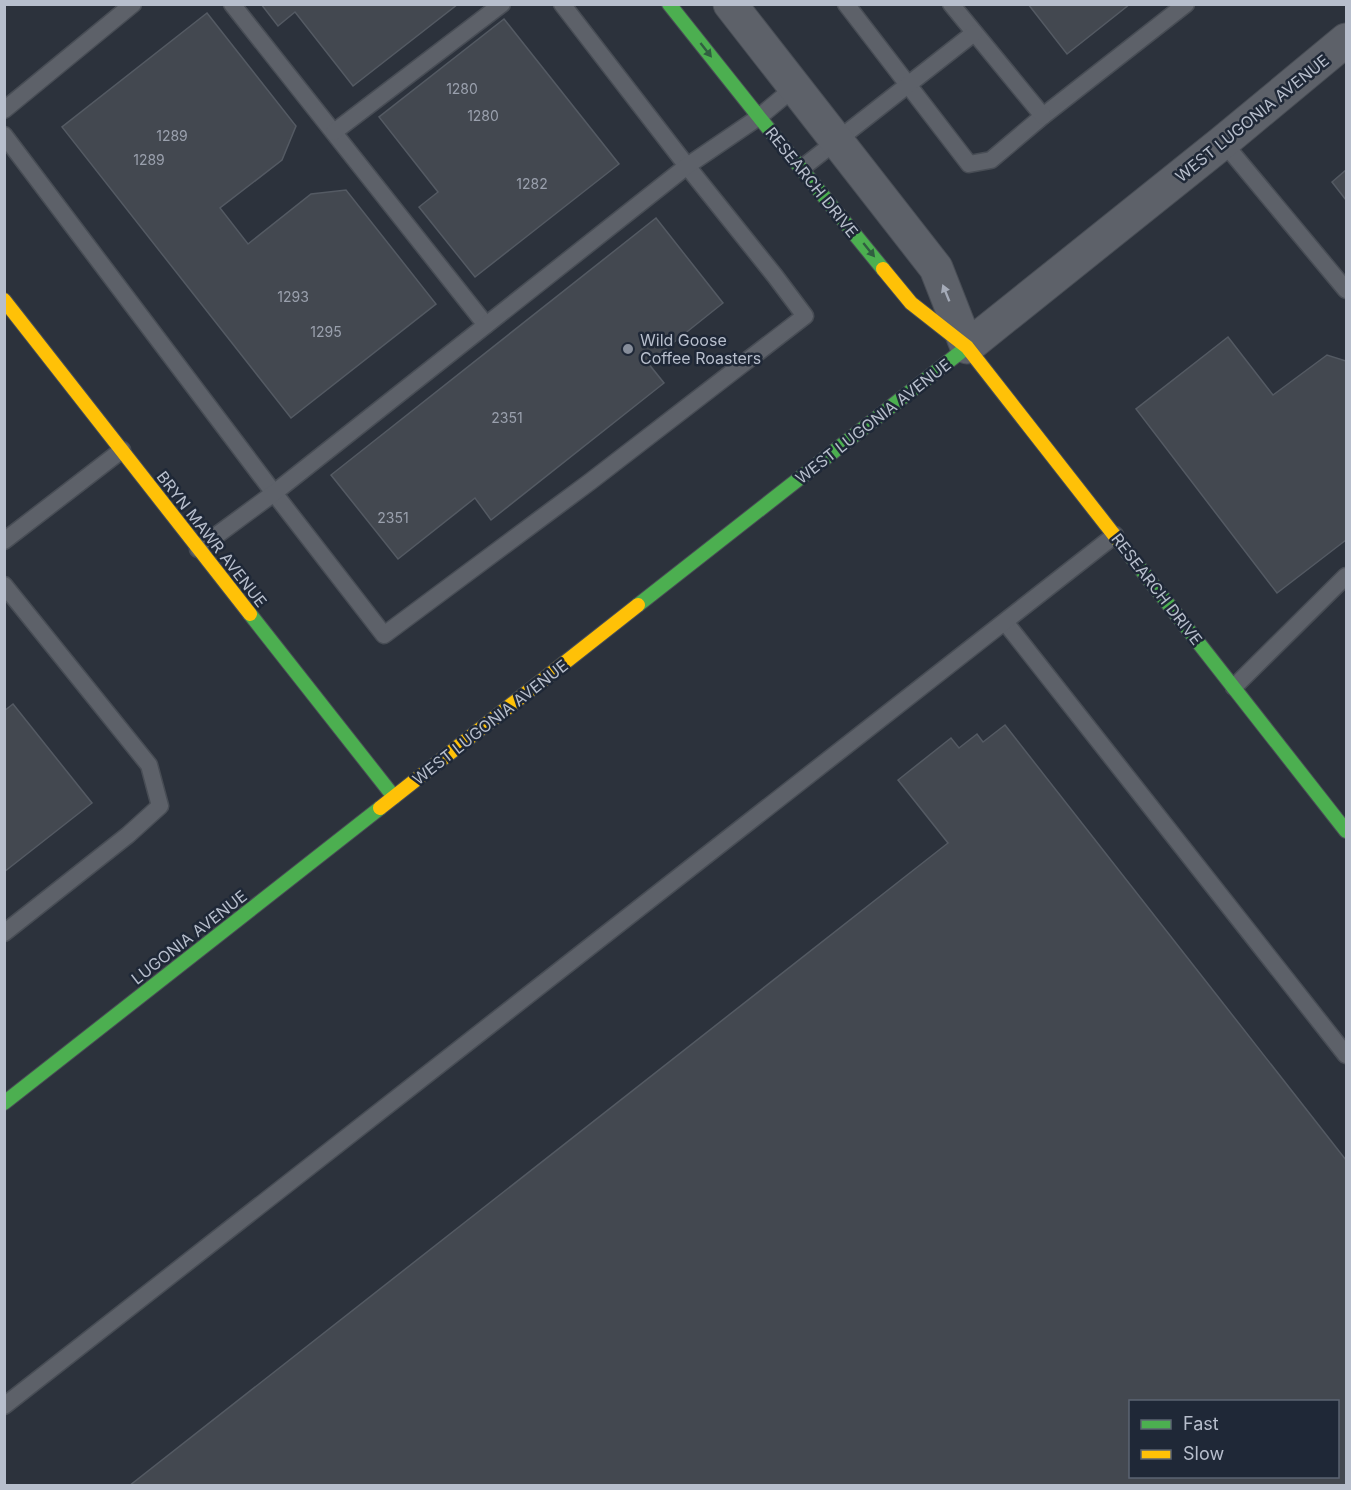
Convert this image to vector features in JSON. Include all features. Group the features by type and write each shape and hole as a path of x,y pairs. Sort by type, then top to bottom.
{"street":[{"name":"RESEARCH DRIVE","path":"669,4 910,303 967,347 1347,831"},
{"name":"RESEARCH DRIVE","path":"730,4 936,268 967,347"},
{"name":"WEST LUGONIA AVENUE","path":"394,797 967,347 1347,40"},
{"name":"BRYN MAWR AVENUE","path":"4,300 394,797"},
{"name":"LUGONIA AVENUE","path":"8,1093 394,797"}],"lane":[{"path":"4,110 133,4"},
{"path":"232,4 486,325"},
{"path":"334,132 502,4"},
{"path":"4,135 384,635 591,481 805,316 562,4"},
{"path":"846,4 969,164 991,160 1186,4"},
{"path":"951,4 1043,117"},
{"path":"802,168 974,33"},
{"path":"198,549 274,493 687,166 759,117 795,87"},
{"path":"1223,142 1347,290"},
{"path":"4,541 122,450"},
{"path":"4,1406 1115,536"},
{"path":"1234,687 1347,576"},
{"path":"4,585 149,765 160,806 128,835 4,933"},
{"path":"1005,622 1347,1055"}],"building":[{"path":"261,4 458,4 353,86 295,12 278,26"},
{"path":"1028,4 1130,4 1067,54"},
{"path":"207,13 296,126 282,160 220,208 248,244 311,194 346,190 436,304 291,418 62,127"},
{"path":"504,19 619,164 475,277 419,207 438,192 379,117"},
{"path":"1346,170 1346,200 1332,182"},
{"path":"656,218 723,303 648,363 664,383 491,520 475,498 398,559 331,475"},
{"path":"1228,337 1273,395 1327,355 1346,361 1346,540 1277,593 1136,409"},
{"path":"13,704 92,803 4,872 4,711"},
{"path":"1005,725 1346,1160 1346,1486 129,1486 948,843 898,780 951,738 959,748 977,734 983,742"}],"traffic: fast":[{"path":"669,4 883,269"},
{"path":"638,605 967,347"},
{"path":"1118,540 1346,831"},
{"path":"250,614 394,797"},
{"path":"4,1103 380,808"}],"traffic: slow":[{"path":"883,269 911,303 967,347 1118,540"},
{"path":"4,300 250,614"},
{"path":"380,808 638,605"}],"place":[{"name":"Wild Goose Coffee Roasters","path":"628,349"}]}
